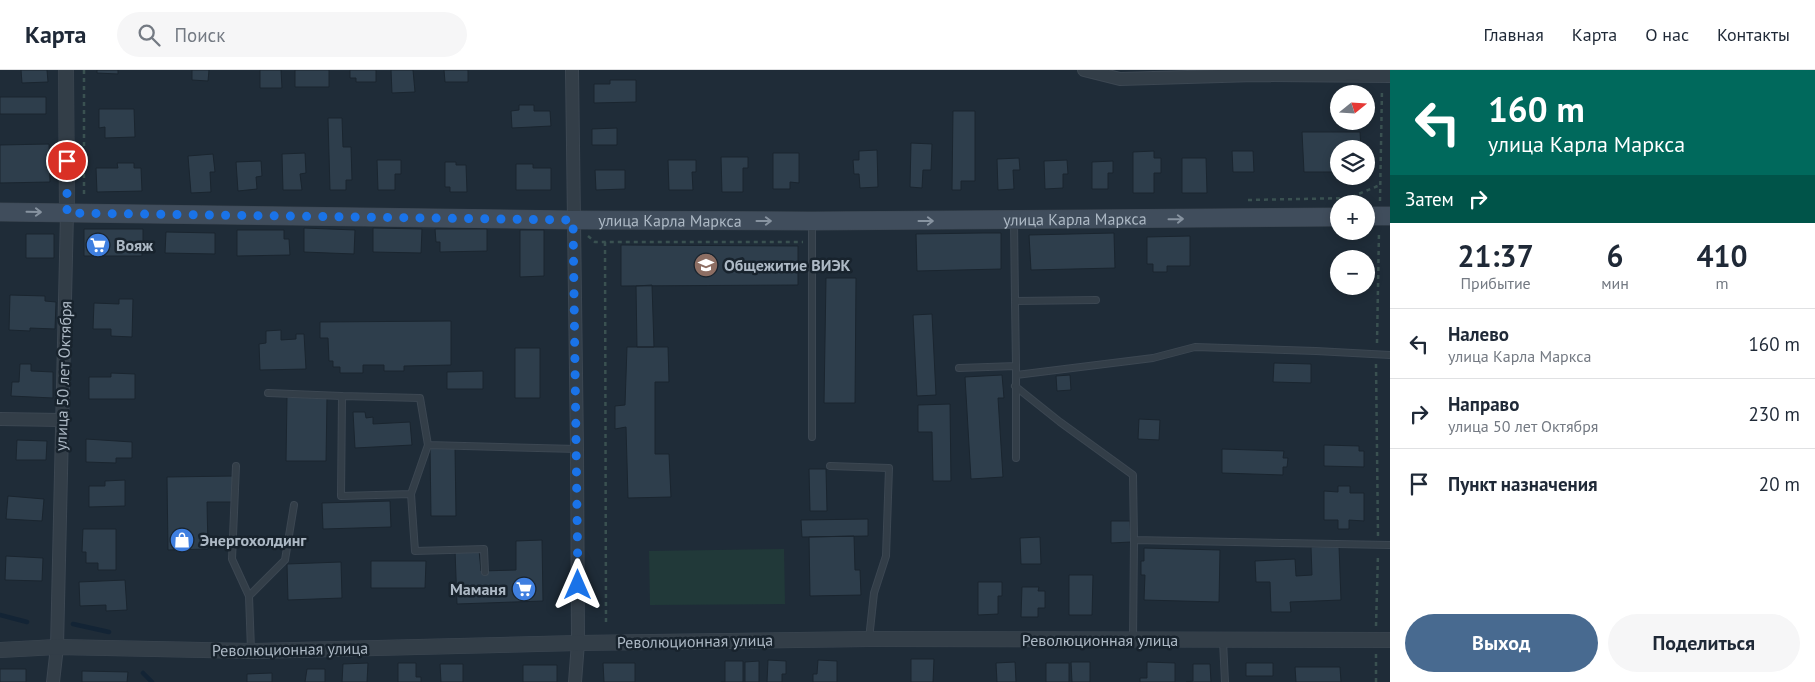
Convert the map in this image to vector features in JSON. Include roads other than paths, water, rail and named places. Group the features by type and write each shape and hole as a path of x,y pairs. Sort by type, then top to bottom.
{"main road":[{"name":"улица Карла Маркса","path":"0,212 67,205 573,220 812,221 1330,217"}],"street":[{"name":"улица 50 лет Октября","path":"53,682 56,647 67,205 66,70"},
{"path":"572,70 578,643 574,682"},
{"path":"1084,70 1120,79 1255,73 1386,76"},
{"path":"0,419 61,420"},
{"name":"Революционная улица","path":"0,650 56,647 250,651 578,643 869,639 1383,640"}],"lane":[{"path":"1014,220 1016,458"},
{"path":"812,221 812,437"},
{"path":"1015,302 1096,300"},
{"path":"1016,375 1152,358 1195,347 1307,350 1390,355"},
{"path":"959,368 1016,366"},
{"path":"1015,386 1132,475 1134,540 1133,640"},
{"path":"268,394 420,398 428,445 411,494 415,550 484,550 485,572"},
{"path":"342,396 341,496 411,494"},
{"path":"428,445 577,449"},
{"path":"236,466 236,502 232,559 249,596 250,651"},
{"path":"830,466 889,468 886,556 874,593 869,639"},
{"path":"249,596 285,560 294,504"},
{"path":"1134,540 1390,545"},
{"path":"1223,639 1225,682"}],"waterway":[{"path":"0,615 27,622"},
{"path":"73,624 109,632"},
{"path":"143,673 152,682"}],"place":[{"name":"Вояж","path":"98,245"},
{"name":"Общежитие ВИЭК","path":"706,265"},
{"name":"Энергохолдинг","path":"182,540"},
{"name":"Маманя","path":"524,589"}]}
